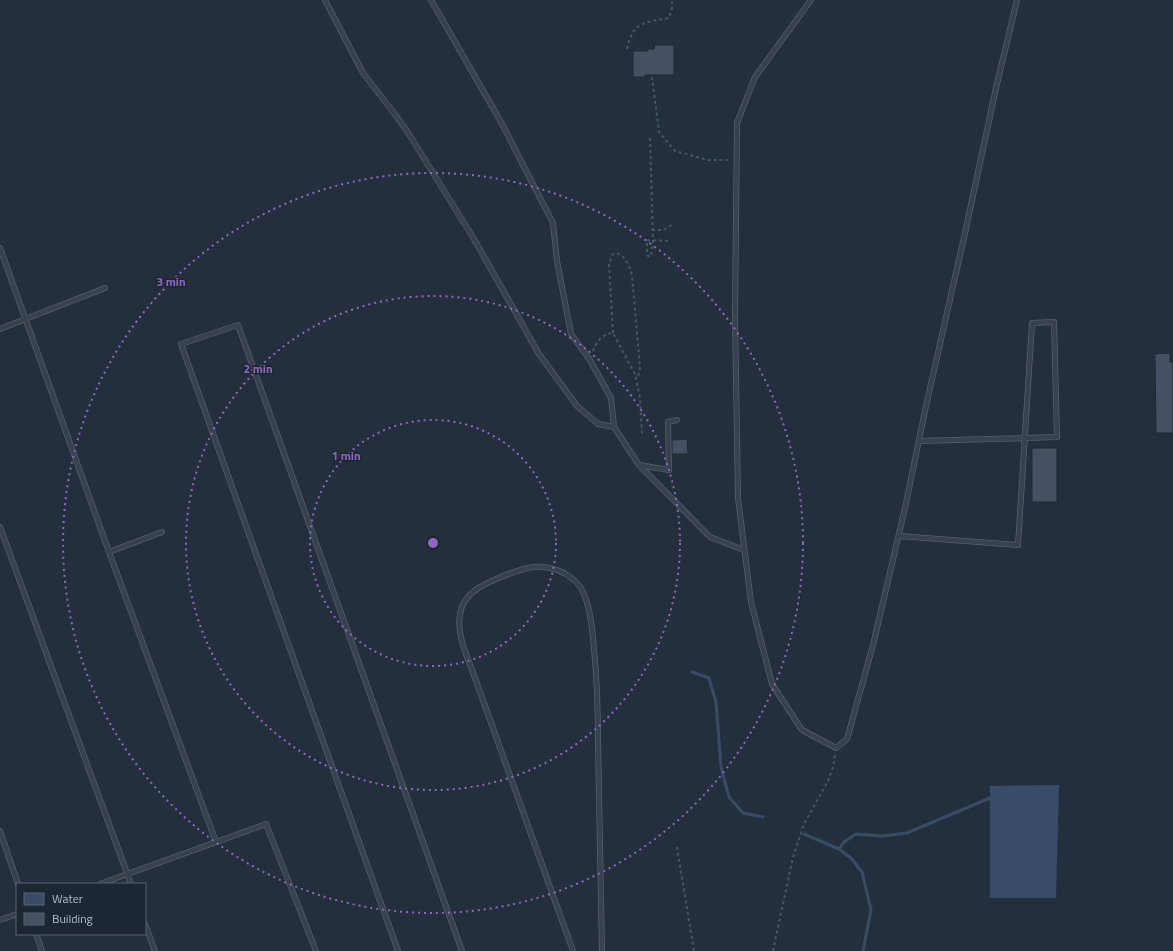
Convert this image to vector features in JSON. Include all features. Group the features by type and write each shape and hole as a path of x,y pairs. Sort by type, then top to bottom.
{"lane":[{"path":"325,0 362,73 397,117 445,192 474,239 539,354 577,406 598,424 614,427"},
{"path":"431,0 501,122 552,223 571,334 590,360 611,398 614,427 639,465 710,537 744,550"},
{"path":"811,0 755,77 737,123 735,317 738,498 751,602 772,684 802,730 836,748 847,739 873,645 899,536 996,88 1017,0"},
{"path":"0,248 109,552 216,842"},
{"path":"0,328 105,288"},
{"path":"899,536 1018,545 1025,437 1032,323 1054,322 1058,437 1025,437 919,441"},
{"path":"398,951 181,344 238,325 462,951"},
{"path":"639,465 668,470 668,422 677,420"},
{"path":"0,527 131,883"},
{"path":"109,552 162,532"},
{"path":"573,951 475,678 460,630 461,608 474,590 482,585 518,570 536,566 553,568 569,576 576,582 587,602 591,618 598,686 602,951"},
{"path":"103,883 266,824 316,951"},
{"path":"0,831 18,883"},
{"path":"0,920 16,914"},
{"path":"146,927 155,951"},
{"path":"36,935 42,951"}],"path":[{"path":"627,49 634,29 639,25 645,22 669,18 672,8 672,0"},
{"path":"652,77 659,132 675,151 708,160 736,160"},
{"path":"650,138 652,230 652,240 652,250 650,257 646,254 647,240 652,240 668,241"},
{"path":"652,230 663,230 672,225"},
{"path":"636,379 640,368 632,275 627,261 621,255 616,253 613,254 609,264 612,333 636,379 640,398 642,435"},
{"path":"590,360 598,340 609,333 612,333"},
{"path":"773,951 793,857 804,824 828,781 833,767 836,748"},
{"path":"677,847 694,951"}],"water":[{"path":"1059,785 1056,898 990,898 990,786"}],"building":[{"path":"655,45 674,45 674,75 645,75 645,77 633,77 633,51 647,51 648,49 654,49"},
{"path":"1170,353 1170,362 1173,362 1173,433 1156,433 1155,354"},
{"path":"687,439 688,454 672,454 672,440"},
{"path":"1032,448 1057,448 1057,502 1032,502"}],"waterway":[{"path":"692,672 709,678 716,702 721,767 729,797 743,813 763,817"},
{"path":"839,849 844,842 856,834 883,836 907,833 990,798"},
{"path":"804,834 839,849 851,858 862,872 871,910 863,951"}]}
